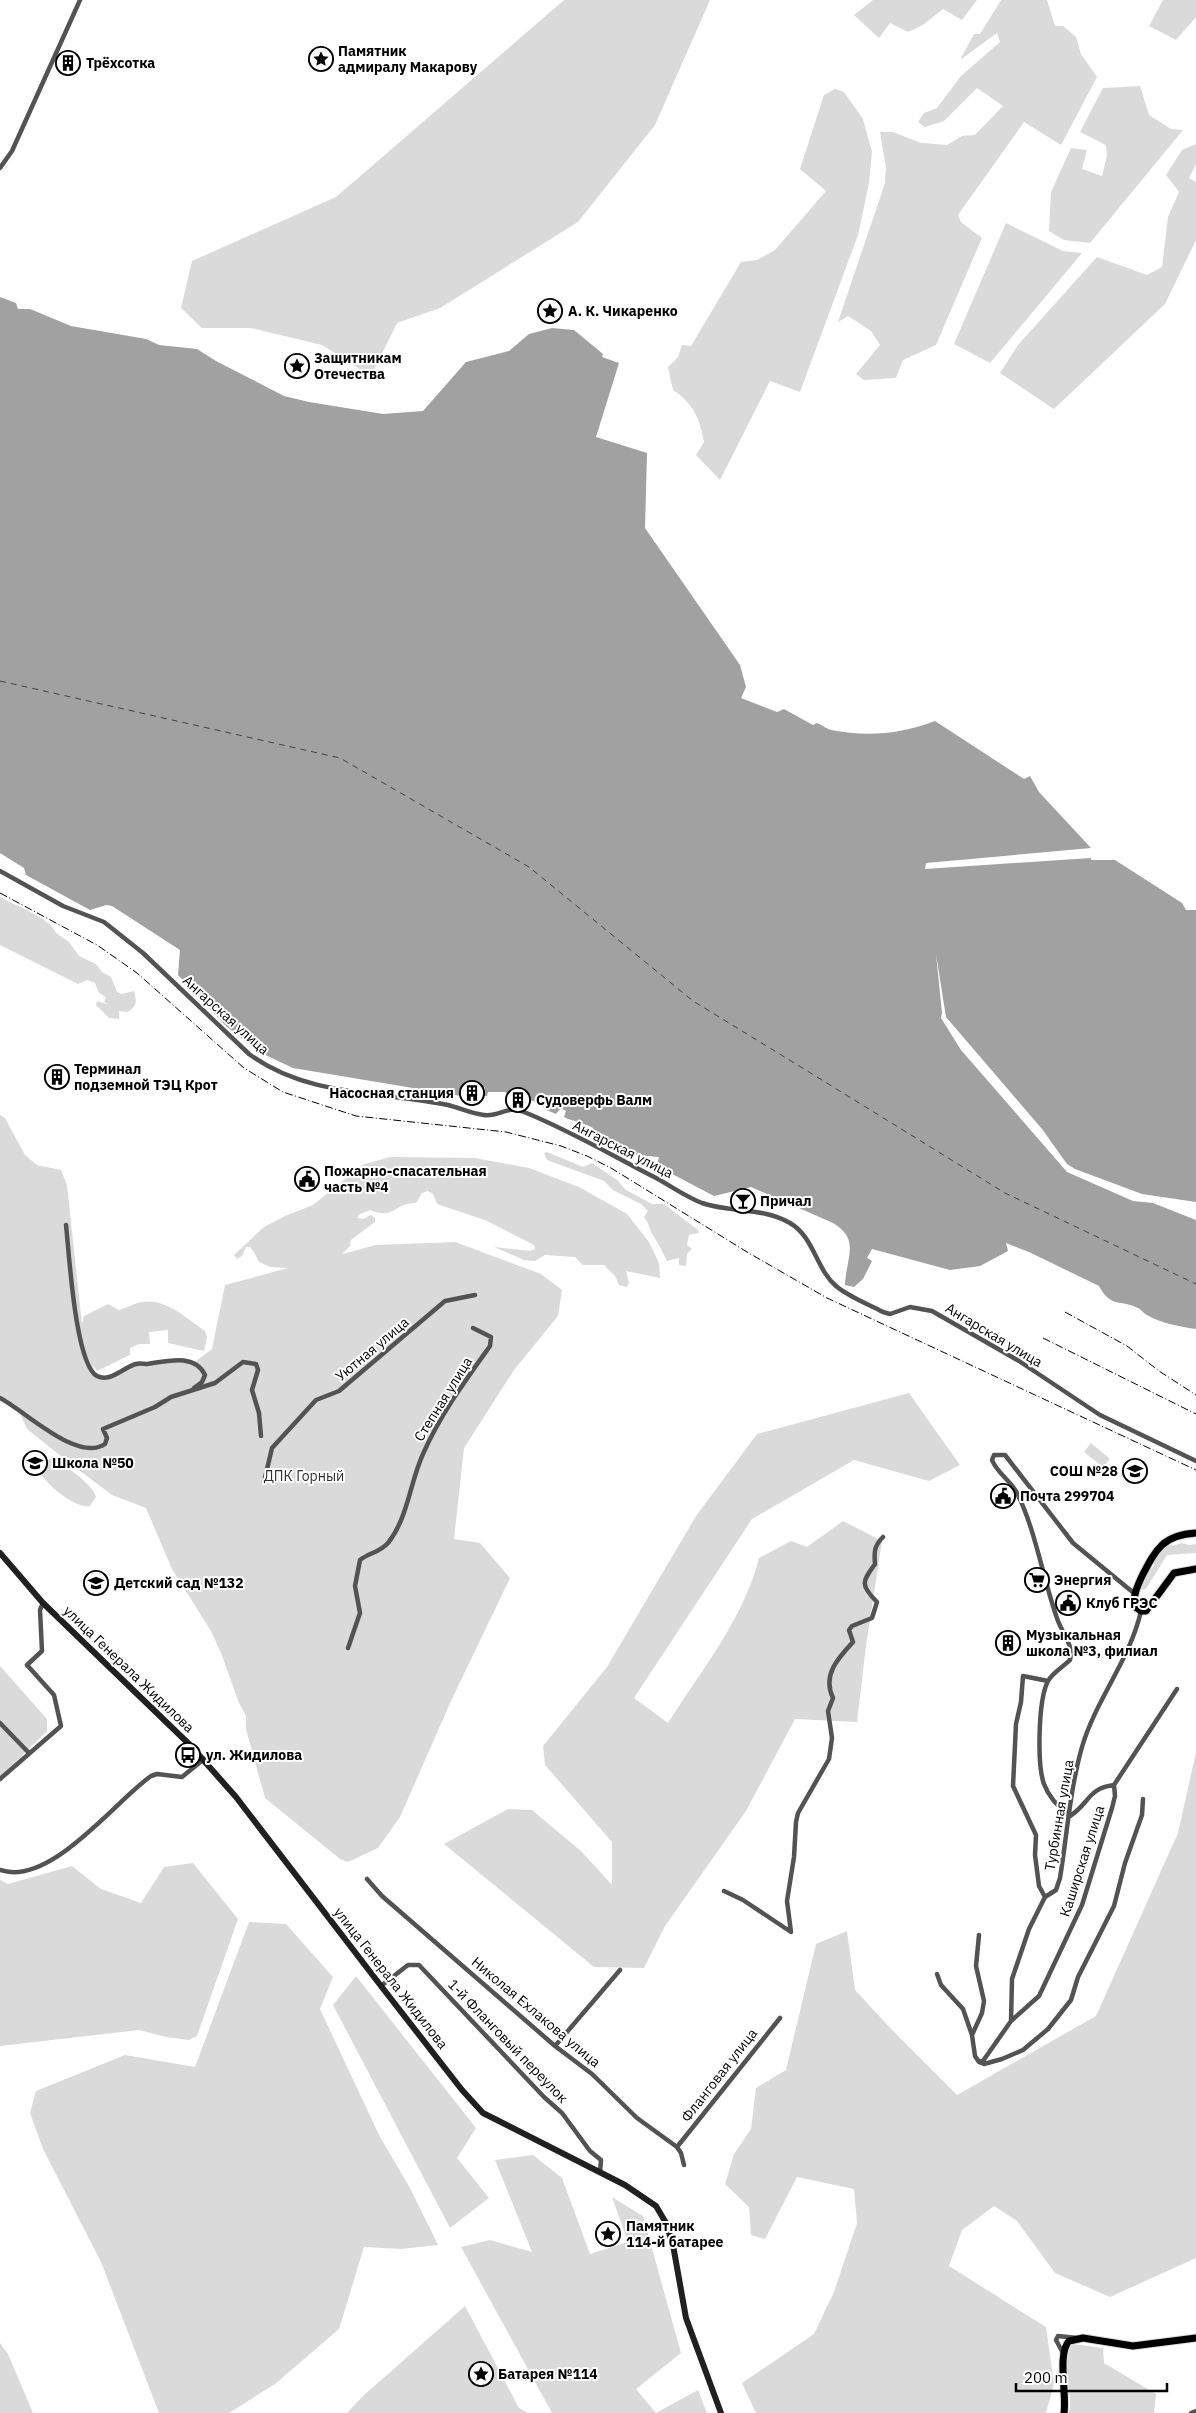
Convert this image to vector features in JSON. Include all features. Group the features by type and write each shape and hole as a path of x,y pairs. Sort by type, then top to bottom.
{"main road":[{"path":"1196,1533 1176,1537 1160,1546 1151,1557 1135,1594 1134,1606 1141,1611 1146,1611 1174,1573 1196,1569"},
{"name":"улица Генерала Жидилова","path":"0,1553 43,1603 204,1760 236,1797 462,2090 483,2113 544,2146 600,2172 656,2206 666,2223 673,2244 686,2318 721,2413"},
{"path":"1064,2413 1066,2391 1063,2353 1069,2341 1078,2338 1133,2346 1196,2338"}],"street":[{"path":"0,168 12,151 80,0"},
{"name":"Ангарская улица","path":"0,871 63,906 104,922 144,953 249,1054 283,1075 326,1088 448,1105 483,1115 492,1116 510,1109 521,1111 582,1139 701,1203 775,1215 792,1224 807,1238 822,1268 836,1286 882,1312 890,1314 910,1307 932,1311 1019,1361 1100,1414 1196,1461"},
{"path":"66,1225 78,1325 84,1356 92,1371 102,1377 109,1376 136,1364 175,1360 194,1362 201,1366 205,1375 202,1382 191,1391"},
{"name":"Уютная улица","path":"264,1482 272,1448 316,1400 338,1391 445,1301 475,1295"},
{"name":"Степная улица","path":"348,1648 360,1613 355,1586 360,1560 365,1556 379,1552 394,1534 401,1520 414,1474 424,1451 445,1412 490,1346 491,1337 473,1328"},
{"path":"0,1398 67,1442 101,1447 106,1444 107,1438 103,1429 155,1407 171,1397 215,1383 242,1362 256,1364 258,1370 252,1396 259,1413 261,1436"},
{"path":"1114,1785 1099,1786 1087,1797 1082,1808 1070,1816 1059,1808 1049,1796 1040,1771 1042,1706 1048,1681 1070,1660 1071,1647 1051,1602 1023,1508 1016,1491 994,1466 992,1460 994,1454 1005,1455 1073,1543 1135,1594"},
{"path":"724,1890 744,1900 791,1932 792,1925 787,1901 798,1813 829,1760 832,1738 828,1711 833,1698 828,1686 832,1671 840,1657 853,1642 849,1630 852,1626 872,1618 877,1607 877,1602 869,1594 864,1580 865,1574 875,1564 874,1551 876,1543 883,1537"},
{"path":"0,1779 60,1726 54,1695 27,1665 42,1651 40,1610 43,1603"},
{"name":"Турбинная улица","path":"1011,2021 1012,1978 1029,1929 1045,1897 1052,1895 1058,1884 1082,1747 1106,1692 1131,1643 1141,1611"},
{"path":"1045,1897 1039,1886 1035,1855 1036,1835 1013,1786 1013,1771 1016,1724 1021,1702 1023,1676 1048,1681"},
{"name":"Каширская улица","path":"981,2061 1011,2021 1039,1996 1082,1905 1112,1808 1115,1796 1114,1785 1177,1689"},
{"path":"0,1723 29,1754"},
{"path":"0,1870 21,1872 45,1865 94,1827 151,1776 156,1774 182,1777 204,1760"},
{"path":"937,1974 941,1985 963,2009 972,2035 975,2056 984,2064 1023,2050 1048,2028 1071,2000 1078,1977 1104,1928 1117,1897 1125,1863 1142,1816 1143,1799"},
{"name":"Николая Ехлакова улица","path":"367,1879 382,1896 555,2046 592,2074 637,2118 677,2147"},
{"path":"972,2035 982,2013 984,2001 976,1966 979,1936"},
{"name":"1-й Фланговый переулок","path":"381,1986 408,1965 419,1965 544,2097 562,2113 590,2151 601,2160 600,2172"},
{"path":"555,2046 620,1970"},
{"name":"Фланговая улица","path":"677,2147 780,2018"},
{"path":"677,2147 681,2153 684,2165"},
{"path":"1063,2353 1056,2340 1058,2336 1078,2338"},
{"path":"1191,2413 1196,2411"}],"green space":[{"path":"564,0 710,0 655,125 578,222 440,308 397,323 371,376 322,345 251,328 202,328 181,308 192,261 336,197"},
{"path":"873,0 977,0 962,20 943,9 923,25 908,32 890,23 879,38 854,15"},
{"path":"1001,0 1047,0 1055,26 1063,26 1076,37 1081,54 1097,77 1061,145 1024,122 958,215 961,222 982,238 936,345 903,360 896,378 864,380 856,374 880,345 871,331 848,316 838,322 885,183 886,168 880,132 893,132 921,143 947,145 962,136 975,135 1003,106 977,88 944,121 925,127 918,122 924,113 937,108 961,76 1000,42 997,33 960,60 974,34 980,34"},
{"path":"1163,0 1196,0 1196,17 1176,40 1149,26"},
{"path":"1140,86 1149,115 1171,129 1183,130 1090,243 1064,240 1049,231 1051,192 1071,148 1087,150 1082,169 1102,176 1107,156 1106,145 1080,132 1103,88"},
{"path":"835,89 844,92 863,119 872,152 869,183 858,235 800,392 770,381 720,480 696,455 704,442 698,419 686,400 673,390 668,367 678,357 682,345 691,346 741,262 757,260 775,250 826,191 800,169 824,95"},
{"path":"1196,144 1196,164 1189,178 1196,182 1196,240 1165,304 1054,409 1000,373 1018,345 1097,257 1147,275 1162,267 1168,217 1179,192 1166,175 1182,150"},
{"path":"1006,223 1063,251 1082,253 990,363 954,344"},
{"path":"0,897 47,922 56,933 69,942 79,956 96,964 102,972 111,977 117,992 122,994 134,991 135,1005 128,1012 119,1011 119,1019 109,1018 96,1005 97,1001 110,1005 104,1002 106,997 99,993 95,983 87,980 78,984 0,945"},
{"name":"ДПК Горный","path":"0,1115 5,1118 25,1155 37,1165 61,1170 67,1185 82,1324 84,1316 108,1304 119,1310 139,1303 151,1302 159,1303 175,1310 205,1331 207,1337 204,1351 168,1343 168,1330 149,1332 150,1344 139,1344 130,1348 130,1355 97,1371 92,1364 96,1374 102,1376 114,1375 151,1362 170,1360 196,1361 212,1349 225,1285 288,1268 270,1267 259,1262 250,1247 246,1247 242,1256 237,1259 234,1255 264,1227 313,1205 362,1165 390,1157 475,1158 529,1168 579,1187 627,1214 649,1242 659,1263 660,1278 626,1271 629,1283 627,1287 619,1285 615,1276 604,1265 583,1265 575,1257 545,1255 535,1261 524,1260 494,1247 530,1251 535,1249 534,1245 485,1220 437,1204 433,1194 428,1191 422,1193 416,1203 408,1204 390,1212 378,1213 370,1210 358,1215 358,1218 363,1219 371,1215 375,1218 375,1222 351,1240 350,1246 342,1254 376,1245 455,1242 541,1274 562,1290 558,1316 514,1370 464,1448 454,1539 480,1543 510,1578 451,1701 400,1817 378,1848 348,1862 340,1859 265,1798 246,1729 246,1716 239,1703 221,1653 211,1631 172,1569 146,1508 112,1495 67,1461 27,1429 16,1405 0,1396"},
{"path":"547,1152 583,1167 592,1163 617,1180 626,1190 652,1204 664,1204 698,1230 699,1233 689,1235 687,1245 692,1249 687,1254 686,1266 679,1265 679,1258 667,1261 644,1217 648,1211 641,1204 613,1190 604,1181 547,1160 544,1153"},
{"path":"909,1393 960,1465 929,1481 854,1460 752,1519 634,1698 668,1723 732,1623 743,1602 759,1558 791,1541 807,1547 843,1521 882,1541 857,1722 795,1719 746,1811 665,1926 644,1968 594,1967 444,1844 508,1809 532,1810 582,1852 612,1885 612,1842 545,1765 543,1746 607,1667 696,1516 757,1434"},
{"path":"1091,1443 1110,1459 1103,1467 1084,1452"},
{"path":"50,1459 69,1469 90,1486 96,1497 90,1506 77,1504 68,1499 46,1480 39,1468 41,1463"},
{"path":"1181,1543 1196,1544 1196,1553 1167,1555 1146,1589 1142,1590 1139,1588 1144,1575 1154,1566 1153,1556 1167,1544 1173,1546"},
{"path":"0,1666 47,1719 47,1731 0,1777"},
{"path":"1196,1752 1196,2258 1110,2297 1055,2273 1017,2221 994,2206 962,2230 949,2266 1046,2327 1054,2384 1046,2413 756,2413 742,2383 814,2334 834,2292 857,2223 854,2189 797,2177 765,2239 751,2235 749,2207 725,2184 734,2154 751,2129 756,2088 786,2070 816,1944 847,1931 855,1990 957,2095 1096,2016 1178,1833"},
{"path":"193,1863 238,1919 197,2036 189,2040 166,2037 139,2030 0,2046 0,1880 8,1884 72,1866 101,1889 141,1903 164,1867"},
{"path":"249,1922 286,1924 333,1977 320,2009 380,2137 410,2188 438,2245 401,2249 364,2247 339,2329 275,2384 229,2413 159,2413 101,2262 43,2149 30,2113 36,2091 125,2055 195,2067"},
{"path":"356,1976 476,2128 457,2158 489,2198 450,2228 333,2005"},
{"path":"533,2155 562,2178 590,2254 628,2242 612,2197 643,2216 681,2353 636,2389 656,2413 552,2413 461,2247 490,2240 532,2252 495,2160"},
{"path":"465,2306 519,2408 528,2413 347,2413 363,2396"},
{"path":"0,2343 8,2354 33,2413 0,2413"},
{"path":"1073,2344 1103,2348 1104,2363 1156,2394 1154,2413 1069,2413 1070,2404 1065,2359"},
{"path":"698,2390 707,2413 656,2413"}],"shaded area":[{"path":"0,297 16,303 18,309 30,309 71,326 146,339 159,345 197,349 216,361 284,396 383,414 423,411 466,362 509,351 529,334 552,328 574,330 603,354 602,357 619,363 596,437 647,453 645,528 740,665 746,687 741,698 777,712 784,709 813,725 817,723 831,730 844,732 884,733 909,729 935,721 1024,779 1030,776 1039,792 1091,848 1091,860 1115,860 1182,903 1186,910 1196,910 1196,1202 1142,1194 1075,1169 1067,1164 1042,1129 946,1017 936,954 941,1018 961,1050 1067,1172 1133,1201 1153,1203 1196,1220 1196,1329 1177,1326 1152,1318 1138,1308 1116,1302 1107,1297 1099,1286 1006,1243 1008,1251 980,1266 950,1270 872,1249 867,1258 872,1261 863,1279 854,1287 845,1285 850,1250 849,1243 842,1229 833,1223 751,1187 714,1196 657,1166 659,1157 636,1155 595,1133 593,1128 564,1117 566,1111 561,1108 556,1114 544,1109 543,1104 504,1092 488,1092 487,1096 484,1096 485,1087 463,1085 461,1096 293,1068 259,1052 226,1026 178,975 180,950 112,906 106,905 90,910 26,875 24,868 0,853"}],"pier":[{"path":"1091,848 1091,858 925,869 926,863"}],"ferry route":[{"path":"0,681 340,758 529,867 693,1001 1005,1193 1196,1284"}],"railway":[{"path":"0,893 97,945 137,973 244,1068 283,1092 356,1116 506,1132 561,1146 587,1156 611,1168 747,1252 827,1298 1196,1470"},
{"path":"1065,1312 1127,1346 1159,1371 1196,1395"},
{"path":"1043,1338 1196,1414"}],"place":[{"name":"Памятник адмиралу Макарову","path":"321,59"},
{"name":"Трёхсотка","path":"68,63"},
{"name":"А. К. Чикаренко","path":"550,311"},
{"name":"Защитникам Отечества","path":"297,366"},
{"name":"Терминал подземной ТЭЦ Крот","path":"57,1077"},
{"name":"Насосная станция","path":"472,1093"},
{"name":"Судоверфь Валм","path":"518,1100"},
{"name":"Пожарно-спасательная часть №4","path":"307,1179"},
{"name":"Причал","path":"743,1201"},
{"name":"Школа №50","path":"35,1463"},
{"name":"СОШ №28","path":"1135,1471"},
{"name":"Почта 299704","path":"1003,1496"},
{"name":"Энергия","path":"1037,1580"},
{"name":"Детский сад №132","path":"96,1583"},
{"name":"Клуб ГРЭС","path":"1068,1603"},
{"name":"Музыкальная школа №3, филиал","path":"1008,1643"},
{"name":"ул. Жидилова","path":"188,1755"},
{"name":"Памятник 114-й батарее","path":"608,2234"},
{"name":"Батарея №114","path":"481,2374"}]}
